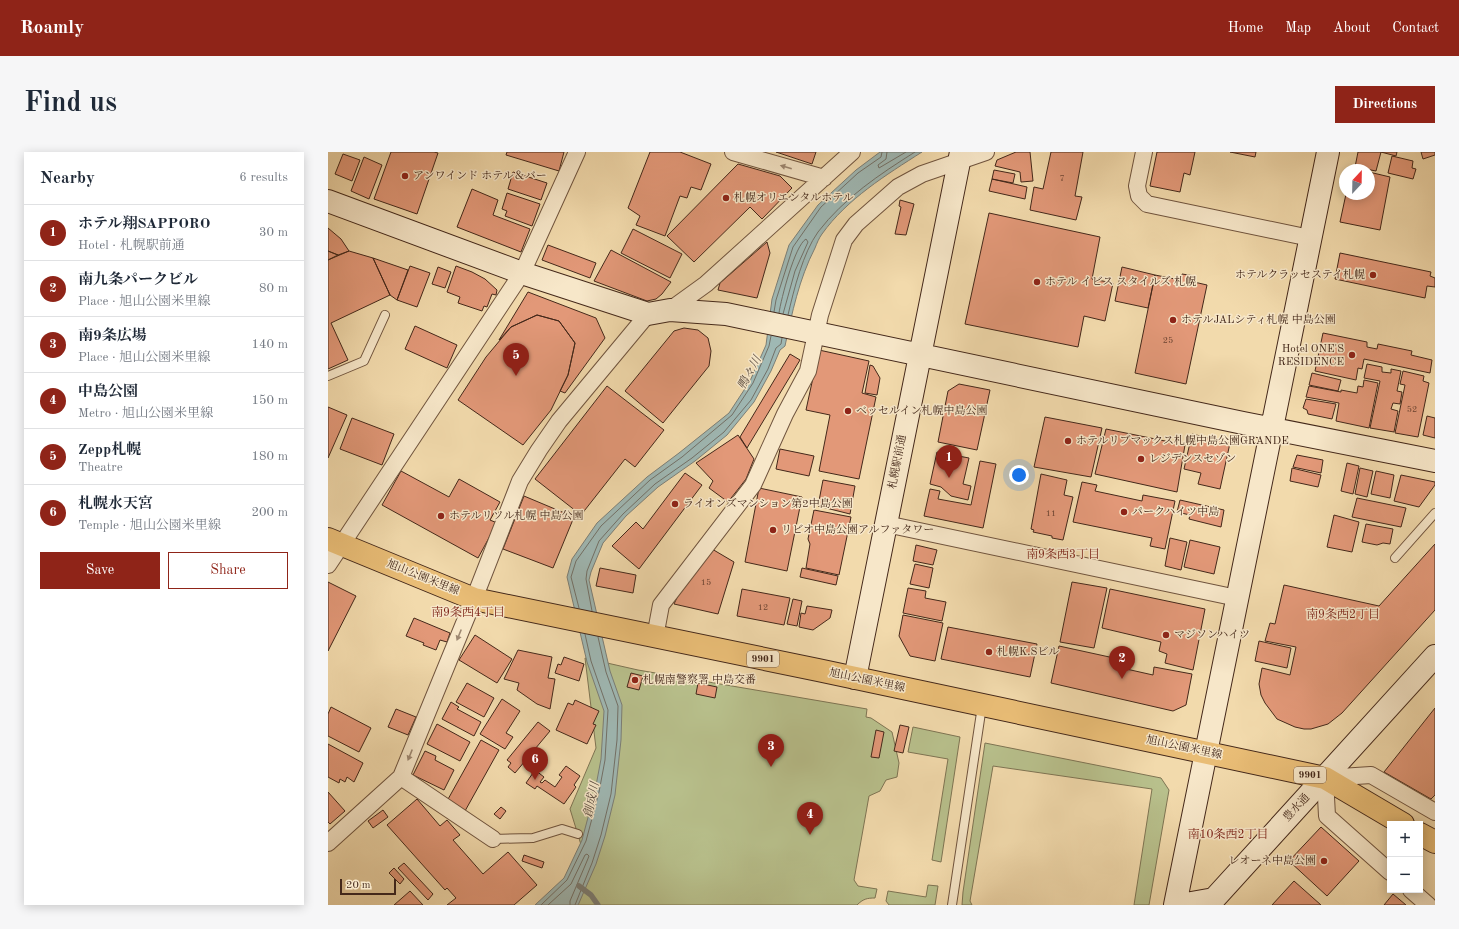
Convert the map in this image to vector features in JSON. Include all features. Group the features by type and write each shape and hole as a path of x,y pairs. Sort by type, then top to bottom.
{"main road":[{"name":"旭山公園米里線","path":"335,542 474,599 855,678 1324,778 1398,821"},
{"path":"1423,836 1435,842"}],"street":[{"path":"328,565 335,542 522,273 577,152"},
{"path":"733,152 824,178"},
{"path":"670,310 706,284 852,152"},
{"path":"655,637 661,605 753,485 785,414 808,371 820,315 844,240 856,224 898,187 922,174 960,157 986,152"},
{"path":"1144,152 1137,186 1139,196 1147,204 1310,238"},
{"path":"1175,905 1328,152"},
{"name":"札幌駅前通","path":"855,678 960,157"},
{"path":"328,201 522,273 648,314 670,310 726,314 1435,461"},
{"path":"328,843 401,776 474,599 520,481 559,421 648,314"},
{"path":"886,524 1237,598"},
{"name":"豊水通","path":"1180,905 1214,899 1435,656"},
{"path":"1387,869 1327,816 1324,778 1371,775 1435,812"},
{"path":"401,776 493,839"},
{"path":"1414,893 1428,905"}],"lane":[{"path":"328,376 364,361 385,315"},
{"path":"1395,558 1435,513"},
{"path":"954,903 982,705"},
{"path":"493,839 533,838 562,829 578,834"}],"green space":[{"path":"585,658 638,670 867,709 866,717 871,718 892,732 899,763 897,777 886,780 880,791 869,796 854,880 858,886 877,889 875,898 865,899 857,905 552,905 582,848 570,809 596,748"},
{"path":"913,727 960,737 941,862 932,860 948,759 908,752"},
{"path":"985,743 1161,778 1169,790 1149,905 1134,905 1152,789 993,766 970,901 972,905 962,905"},
{"path":"928,885 938,886 935,905 889,905 886,901 888,891 926,897"}],"water":[{"path":"880,152 922,152 868,188 832,221 821,236 809,260 800,284 785,346 780,350 771,371 754,402 727,435 695,461 658,487 626,516 603,543 589,580 610,671 622,705 621,740 615,795 605,836 596,864 578,905 535,905 564,878 582,840 595,791 601,759 604,711 587,662 567,577 572,559 597,523 647,477 729,413 750,381 766,345 772,299 789,245 818,205 856,170"}],"building":[{"path":"391,152 438,153 417,214 374,199"},
{"path":"507,152 564,152 559,171 506,155"},
{"path":"650,152 680,152 711,164 701,190 691,187 687,198 680,196 665,236 636,225 640,216 628,208"},
{"path":"776,152 816,152 812,164"},
{"path":"1016,152 1030,152 1033,181 1021,182 1020,172 995,166 997,160"},
{"path":"1051,152 1083,152 1075,196 1082,197 1076,220 1030,210 1034,187 1043,189"},
{"path":"1157,152 1195,152 1190,175 1184,173 1180,192 1150,186"},
{"path":"1230,152 1256,152 1255,157"},
{"path":"1358,152 1381,152 1376,171 1375,164 1356,164"},
{"path":"1381,152 1397,152 1396,156"},
{"path":"1421,152 1435,152 1435,155 1423,159"},
{"path":"343,154 360,160 352,181 335,174"},
{"path":"1392,156 1413,161 1412,168 1416,169 1413,179 1388,173"},
{"path":"364,157 382,165 369,199 351,191"},
{"path":"738,164 780,176 792,188 762,219 750,207 694,262 667,236"},
{"path":"994,170 1015,174 1013,183 992,179"},
{"path":"513,172 547,183 541,200 508,189"},
{"path":"1375,173 1390,177 1380,230 1340,222 1345,200 1375,200"},
{"path":"992,179 1027,187 1025,199 989,191"},
{"path":"472,189 498,200 493,215 530,229 521,252 457,227"},
{"path":"507,193 540,204 532,226 505,216 507,211 502,209"},
{"path":"900,200 914,204 906,235 895,234 901,207 899,206"},
{"path":"989,213 1100,237 1092,279 1113,283 1105,321 1084,316 1078,347 965,324"},
{"path":"328,228 341,239 349,251 338,255 328,251"},
{"path":"633,229 682,254 670,278 621,253"},
{"path":"767,242 770,253 757,298 718,290 720,283"},
{"path":"548,245 596,263 590,278 542,260"},
{"path":"611,250 671,282 656,299 647,301 594,281"},
{"path":"328,251 338,255 328,260"},
{"path":"349,251 373,258 390,295 331,323 348,360 328,369 328,260"},
{"path":"1340,253 1431,272 1430,276 1435,278 1435,287 1427,286 1425,298 1335,279"},
{"path":"373,258 408,270 397,300 390,295"},
{"path":"410,266 430,273 417,307 397,300"},
{"path":"456,266 485,279 497,290 496,295 492,294 487,307 484,306 482,311 458,303 460,297 447,292"},
{"path":"438,267 451,272 445,288 432,284"},
{"path":"1122,267 1155,275 1148,308 1115,301"},
{"path":"1182,274 1195,276 1194,282 1207,285 1186,384 1135,373 1155,275 1180,280"},
{"path":"528,292 596,318 605,338 565,393 560,391 568,375 575,343 559,321 537,315 511,327 499,340"},
{"path":"537,315 559,321 575,343 568,375 551,410 523,445 458,400 486,357 511,327"},
{"path":"415,326 457,345 447,368 405,349"},
{"path":"684,328 698,330 708,338 711,351 709,366 663,423 625,391 674,331"},
{"path":"1323,333 1367,342 1367,347 1377,349 1378,344 1412,351 1411,355 1432,360 1430,373 1364,359 1362,369 1358,368 1356,380 1315,371"},
{"path":"819,350 869,361 862,393 876,397 859,479 819,471 830,415 806,410"},
{"path":"790,354 800,360 747,448 740,437"},
{"path":"1367,364 1382,367 1382,372 1391,373 1391,369 1401,371 1397,391 1402,392 1400,404 1393,403 1391,409 1398,411 1394,432 1370,428 1380,381 1364,378"},
{"path":"870,365 873,366 880,378 877,395 865,393"},
{"path":"1403,371 1424,376 1423,381 1429,383 1418,437 1395,433 1405,385 1400,384"},
{"path":"1312,373 1341,380 1338,391 1309,385"},
{"path":"1364,380 1378,383 1369,428 1336,421 1339,403 1306,397 1309,386 1341,392 1341,390 1357,393 1358,386 1363,387"},
{"path":"959,384 990,390 977,450 938,442 948,391"},
{"path":"607,386 664,430 635,467 625,459 581,515 535,479"},
{"path":"1306,399 1336,404 1332,419 1308,414 1307,410 1303,408"},
{"path":"328,407 347,415 328,458"},
{"path":"1427,416 1435,418 1435,438 1423,435"},
{"path":"1045,417 1102,428 1091,477 1034,467"},
{"path":"352,418 394,434 382,465 340,449"},
{"name":"レジデンスセゾン","path":"1106,429 1185,445 1177,492 1095,474"},
{"path":"1192,434 1230,443 1220,489 1198,484 1201,473 1184,469"},
{"path":"738,435 754,459 746,479 728,502 709,488 713,481 696,463"},
{"path":"780,449 814,456 809,476 776,469"},
{"path":"937,452 969,458 963,484 971,486 968,500 951,496 941,487 930,484"},
{"path":"1297,455 1323,460 1321,473 1293,467"},
{"path":"980,461 996,464 983,528 924,516 930,489 940,491 938,499 971,505"},
{"path":"1347,463 1359,466 1353,494 1341,491"},
{"path":"1292,468 1321,475 1318,487 1290,481"},
{"path":"1360,468 1373,471 1367,497 1355,494"},
{"path":"401,471 449,497 459,479 500,502 490,520 497,523 478,558 382,505"},
{"path":"1376,471 1394,475 1390,498 1371,494"},
{"name":"ライオンズマンション第2中島公園","path":"685,473 702,485 639,569 612,546 636,522 643,529"},
{"path":"1041,474 1067,480 1064,495 1073,497 1063,540 1033,532 1034,530 1031,529"},
{"path":"1401,475 1435,482 1435,485 1419,507 1394,501"},
{"path":"823,480 855,486 850,514 818,506"},
{"name":"パークハイツ中島","path":"1082,482 1097,485 1095,491 1142,501 1143,495 1175,501 1165,549 1150,546 1152,538 1073,522"},
{"name":"リビオ中島公園アルファタワー","path":"759,488 802,497 787,571 745,562"},
{"path":"524,496 574,517 553,568 503,549"},
{"path":"1357,498 1406,508 1401,527 1352,517"},
{"path":"1180,500 1224,510 1221,527 1189,519 1190,515 1177,512"},
{"path":"814,510 851,517 839,575 806,568 810,544 808,539"},
{"path":"1334,515 1359,522 1352,552 1327,547"},
{"path":"1366,524 1393,529 1390,544 1383,543 1377,545 1362,542"},
{"path":"1170,538 1187,542 1181,570 1165,566"},
{"path":"1190,540 1220,547 1214,574 1184,567"},
{"path":"1435,544 1435,610 1342,713 1328,724 1311,729 1304,729 1295,727 1277,719 1265,703 1261,695 1259,684 1262,668 1290,675 1296,647 1265,641 1270,623 1275,624 1284,585 1379,606"},
{"path":"916,545 937,550 933,565 913,561"},
{"path":"712,549 734,562 718,614 674,604 684,583"},
{"path":"915,564 933,568 929,588 910,584"},
{"path":"600,568 636,575 633,593 596,586"},
{"path":"802,568 838,576 836,585 800,577"},
{"path":"328,582 356,596 328,651"},
{"path":"1072,582 1107,588 1094,648 1060,642"},
{"path":"908,588 926,591 925,598 946,602 942,621 903,613"},
{"path":"742,589 790,598 784,625 737,616"},
{"name":"マジソンハイツ","path":"1110,589 1205,609 1193,670 1165,663 1167,654 1159,651 1161,642 1102,628"},
{"path":"793,599 802,601 797,626 787,624"},
{"path":"807,606 832,610 830,618 813,630 799,627 801,613 805,614"},
{"path":"903,615 943,623 935,661 910,656 899,636"},
{"path":"414,618 450,633 447,642 440,640 436,650 423,645 424,643 406,636"},
{"name":"札幌K.Sビル","path":"948,627 1037,644 1030,677 941,659"},
{"path":"475,635 512,659 497,683 459,660"},
{"path":"1259,641 1291,648 1287,668 1255,661"},
{"path":"1059,646 1114,658 1113,666 1153,675 1154,667 1192,674 1186,705 1173,711 1051,683"},
{"path":"518,650 552,657 548,678 555,679 550,709 537,704 517,690 519,683 504,679"},
{"path":"564,657 584,664 579,681 555,673 558,664 561,665"},
{"path":"631,673 643,676 639,690 627,687"},
{"path":"467,683 494,698 484,717 456,702"},
{"path":"698,683 717,687 715,698 696,694"},
{"path":"502,699 520,711 506,733 513,737 505,749 480,734"},
{"path":"575,700 599,711 593,724 596,725 587,744 556,730 568,703 573,705"},
{"path":"451,702 459,707 457,709 481,722 474,736 442,719"},
{"path":"331,707 371,728 359,752 328,736 328,714"},
{"path":"1435,708 1435,795 1431,799 1384,772"},
{"path":"396,709 416,717 408,735 388,727"},
{"path":"538,722 550,731 515,773 508,767 511,763 507,760"},
{"path":"437,724 470,742 460,761 427,744"},
{"path":"900,725 909,727 903,753 894,751"},
{"path":"876,730 884,732 879,758 871,757"},
{"path":"481,740 499,750 465,811 447,801"},
{"path":"328,744 363,763 354,782 347,777 345,782 340,779 339,783 328,777"},
{"path":"425,751 436,756 435,760 454,770 444,790 413,775"},
{"path":"566,766 580,776 574,785 576,787 564,804 537,786 535,789 526,783 535,770 544,777 540,782 542,783 545,780 555,787 562,777 559,775"},
{"path":"328,792 345,811 330,824 328,822"},
{"path":"417,799 440,826 447,820 460,835 453,840 483,874 508,852 537,885 514,905 447,905 456,898 447,888 445,890 387,825"},
{"path":"501,807 506,811 500,819 494,814"},
{"path":"383,810 388,817 373,828 368,821"},
{"name":"レオーネ中島公園","path":"1321,827 1359,861 1327,896 1289,861"},
{"path":"524,855 544,862 542,868 522,861"},
{"path":"404,863 433,894 428,900 398,868"},
{"path":"394,868 404,879 400,884 389,873"},
{"path":"1294,881 1321,905 1272,905"},
{"path":"410,891 423,905 394,905"},
{"path":"1393,894 1406,905 1384,905"}],"waterway":[{"path":"579,886 591,895 598,905"}],"place":[{"name":"アンワインド ホテル＆バー","path":"405,176"},
{"name":"札幌オリエンタルホテル","path":"726,198"},
{"name":"ホテルクラッセステイ札幌","path":"1373,275"},
{"name":"ホテル イビス スタイルズ 札幌","path":"1037,282"},
{"name":"ホテルJALシティ札幌 中島公園","path":"1173,320"},
{"name":"Hotel ONE'S RESIDENCE","path":"1352,355"},
{"name":"Zepp札幌","path":"516,376"},
{"name":"ベッセルイン札幌中島公園","path":"848,411"},
{"name":"ホテルリブマックス札幌中島公園GRANDE","path":"1068,441"},
{"name":"レジデンスセゾン","path":"1141,459"},
{"name":"ホテル翔SAPPORO","path":"949,478"},
{"name":"ライオンズマンション第2中島公園","path":"675,504"},
{"name":"パークハイツ中島","path":"1124,512"},
{"name":"ホテルリソル札幌 中島公園","path":"441,516"},
{"name":"リビオ中島公園アルファタワー","path":"773,530"},
{"name":"マジソンハイツ","path":"1166,635"},
{"name":"札幌K.Sビル","path":"989,652"},
{"name":"南九条パークビル","path":"1122,679"},
{"name":"札幌南警察署 中島交番","path":"635,680"},
{"name":"南9条広場","path":"771,767"},
{"name":"札幌水天宮","path":"535,780"},
{"name":"中島公園","path":"810,835"},
{"name":"レオーネ中島公園","path":"1324,861"}],"district":[{"name":"南9条西3丁目","path":"1063,555"},
{"name":"南9条西4丁目","path":"468,613"},
{"name":"南9条西2丁目","path":"1343,615"},
{"name":"南10条西2丁目","path":"1228,835"}],"water label":[{"name":"鴨々川","path":"750,373"},
{"name":"創成川","path":"592,800"}]}
